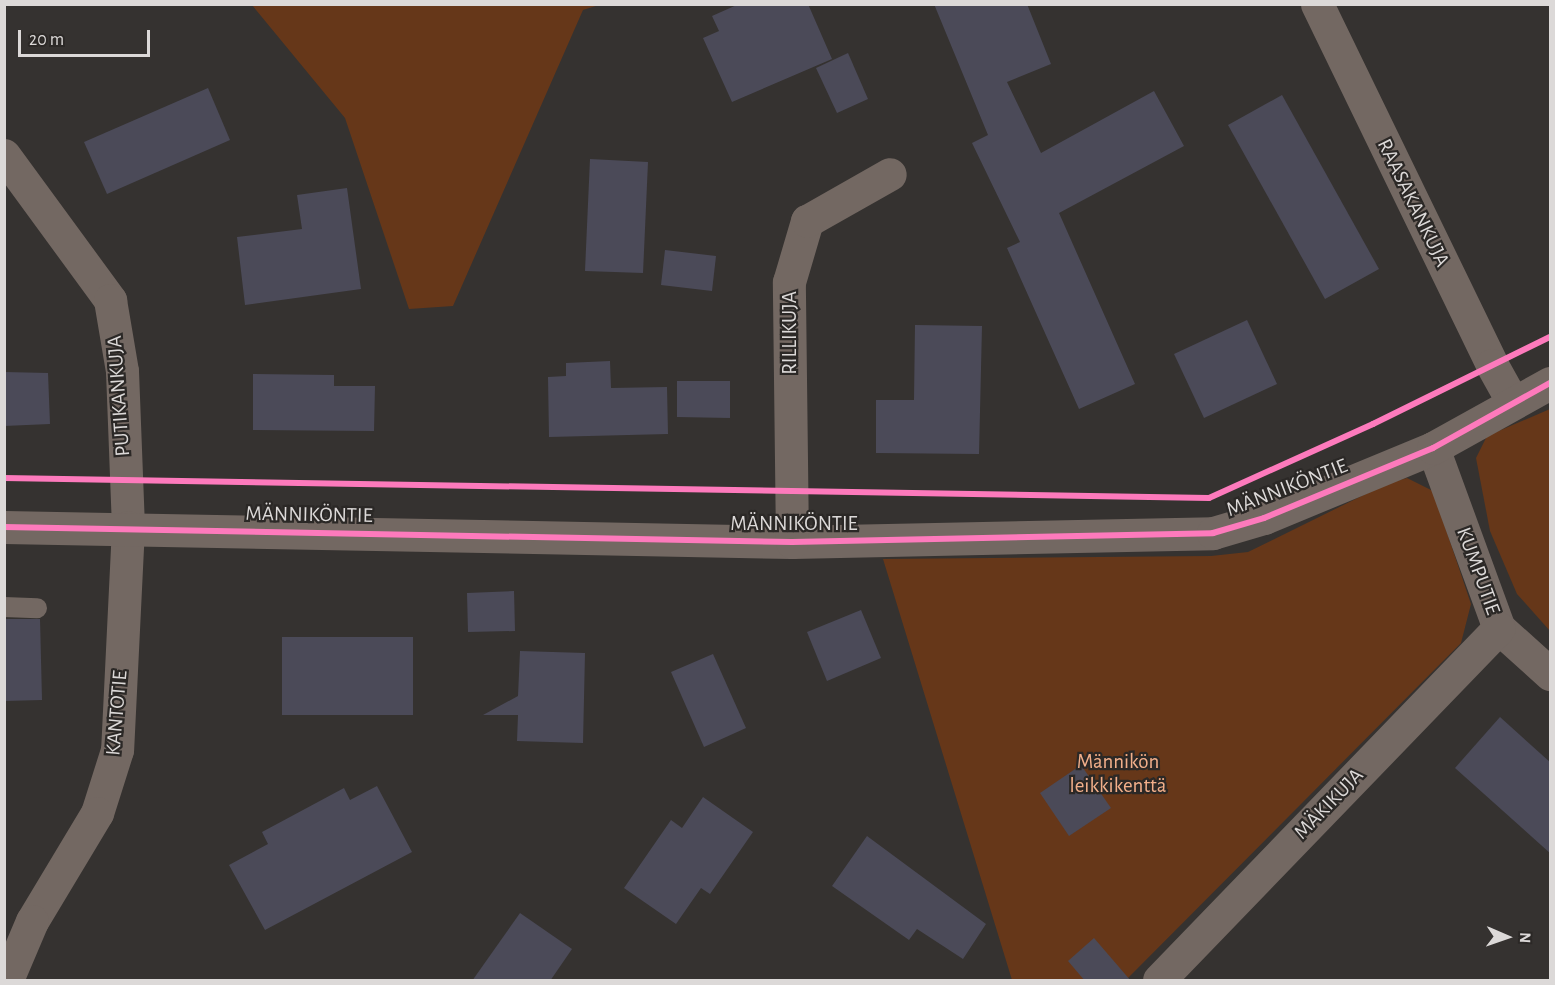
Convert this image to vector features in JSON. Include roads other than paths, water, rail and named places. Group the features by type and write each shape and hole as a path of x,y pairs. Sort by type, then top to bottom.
{"street":[{"name":"RAASAKANKUJA","path":"1317,4 1486,355 1512,401"},
{"name":"PUTIKANKUJA","path":"4,155 110,300 122,371 128,528"},
{"name":"RILLIKUJA","path":"792,542 789,282 807,221 890,174"},
{"name":"MÄNNIKÖNTIE","path":"4,527 792,542 1213,533 1264,518 1433,448 1512,401 1551,383"},
{"name":"KUMPUTIE","path":"1433,448 1498,628 1551,674"},
{"name":"KANTOTIE","path":"7,981 32,921 97,813 117,750 128,528"},
{"name":"MÄKIKUJA","path":"1159,981 1498,628"}],"lane":[{"path":"4,607 37,608"}],"park label":[{"name":"Männikön leikkikenttä","path":"1118,774"}]}
